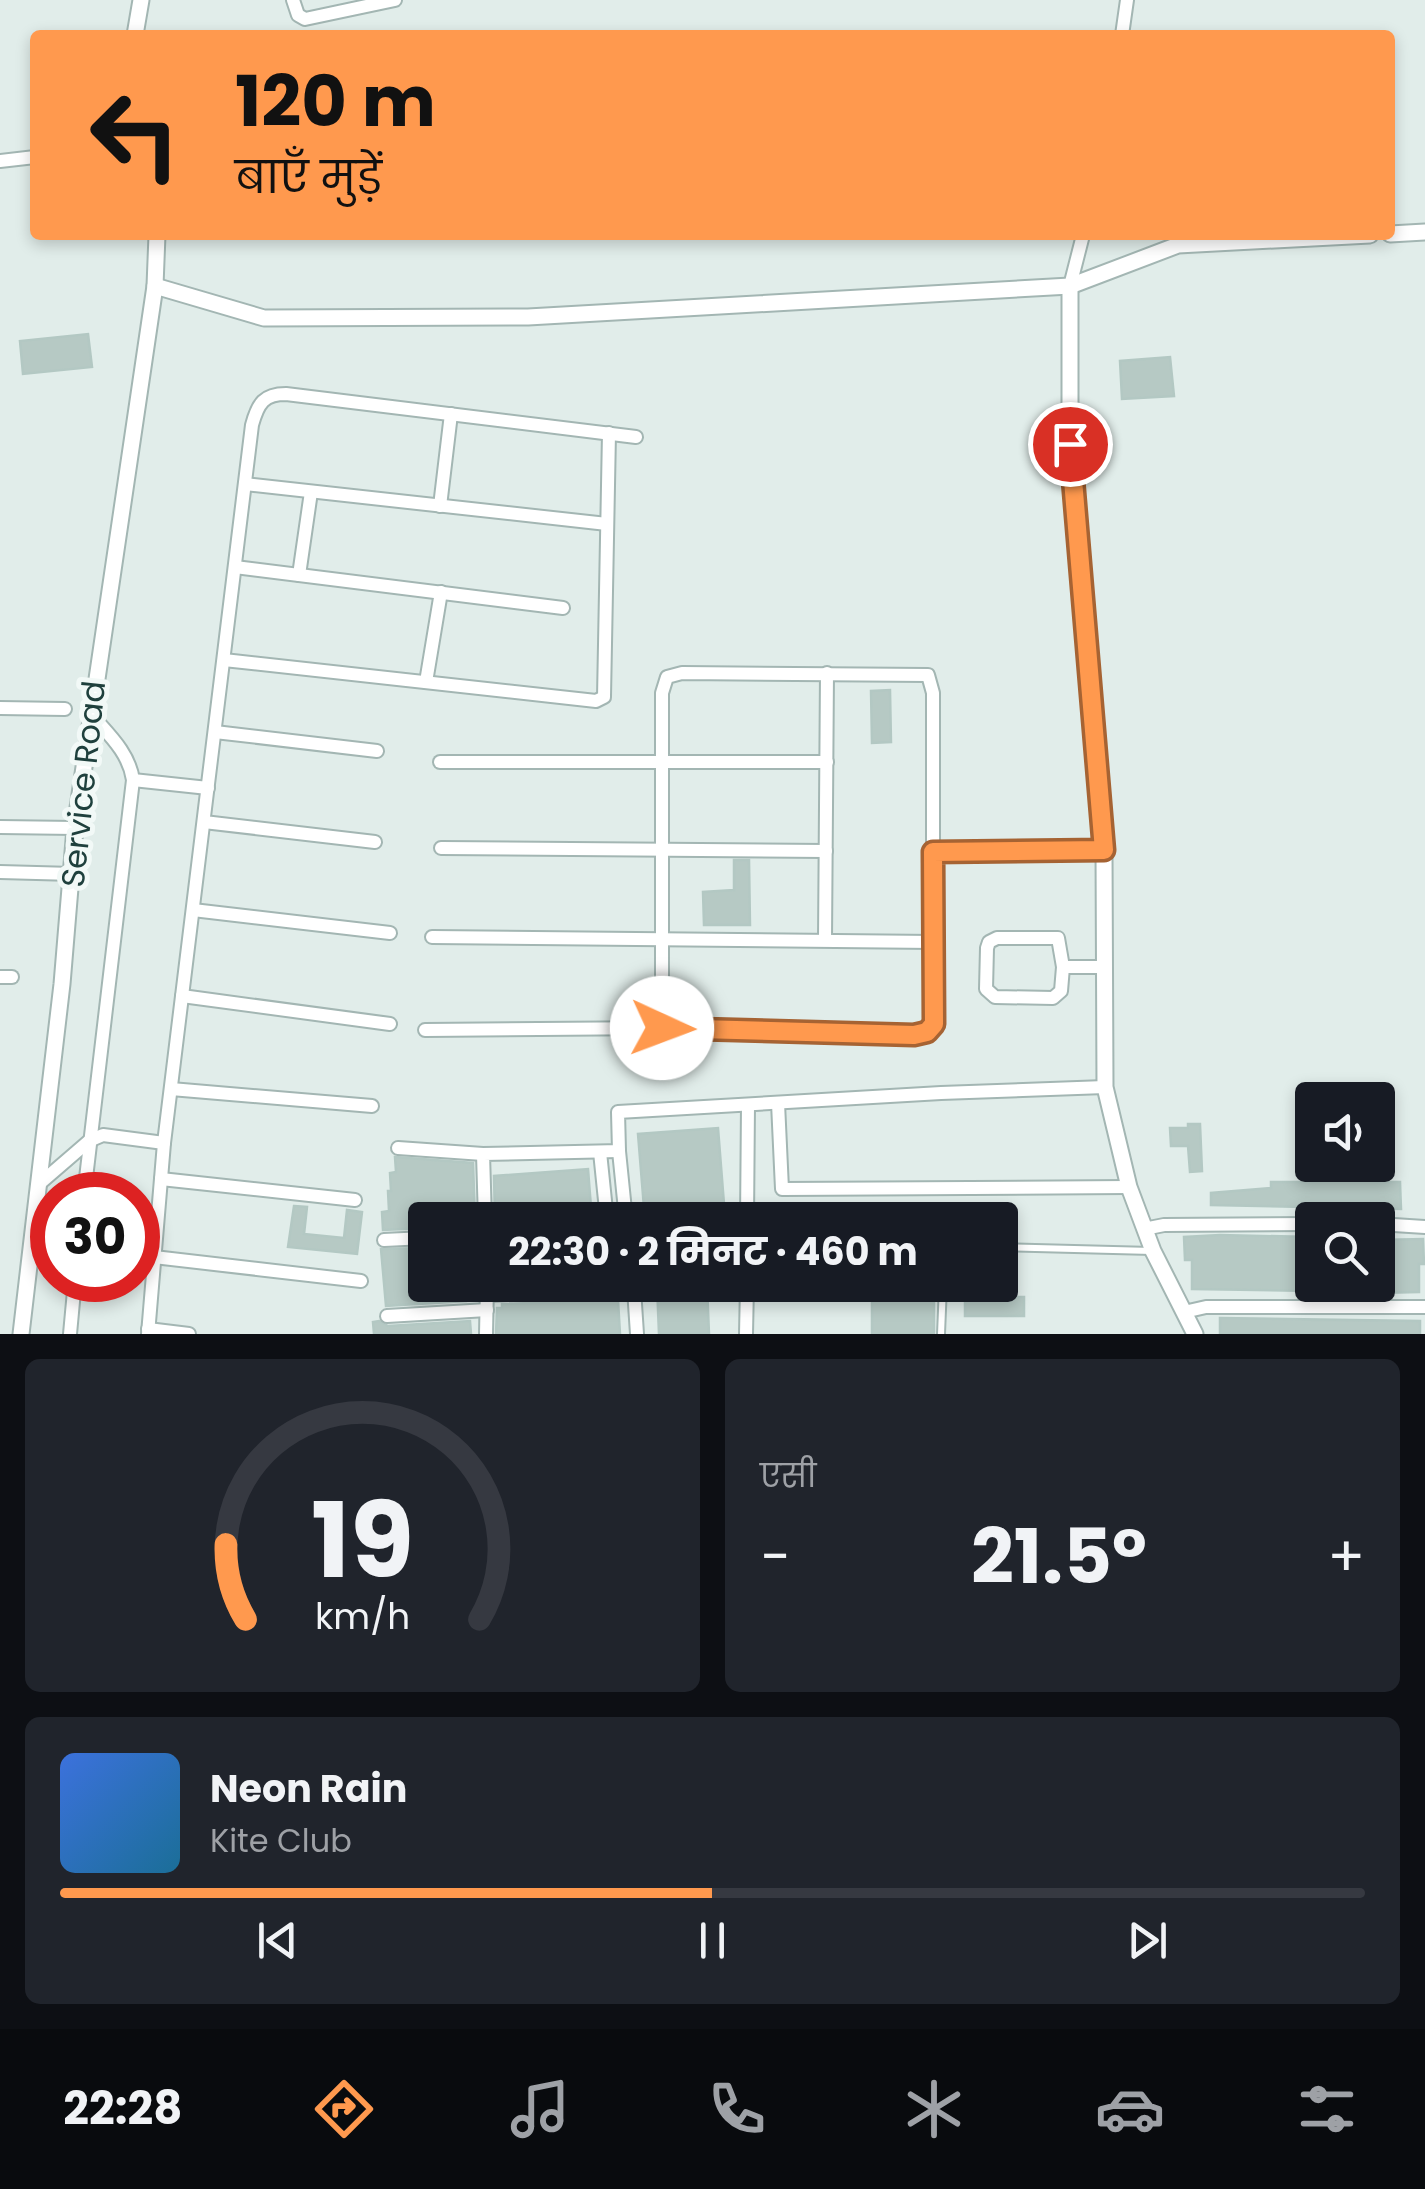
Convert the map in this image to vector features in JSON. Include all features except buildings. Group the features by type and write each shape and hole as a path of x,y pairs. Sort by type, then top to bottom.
{"street":[{"path":"137,30 141,0"},
{"path":"292,0 304,19 395,0"},
{"path":"1123,30 1128,0"},
{"path":"0,161 30,158"},
{"path":"1395,234 1425,232"},
{"name":"Service Road","path":"39,1172 75,828 155,286 157,240"},
{"path":"1081,240 1070,286 1070,444 1104,850 1105,1088 1129,1187 1144,1229 1194,1334"},
{"path":"155,286 264,318 528,317 1070,286 1178,245 1274,240"},
{"path":"160,1189 252,425 259,404 270,394 636,436"},
{"path":"440,506 451,414"},
{"path":"224,660 596,701 604,697 609,433"},
{"path":"245,484 607,524"},
{"path":"299,575 311,492"},
{"path":"235,567 563,608"},
{"path":"426,682 441,592"},
{"path":"425,1030 662,1028 914,1035 927,1032 934,1024 934,693 928,675 682,673 667,677 662,693 662,1028"},
{"path":"825,940 827,673"},
{"path":"0,708 65,709"},
{"path":"87,1172 132,780 131,765 120,747 90,713"},
{"path":"215,732 377,752"},
{"path":"440,762 826,762"},
{"path":"132,780 208,788"},
{"path":"204,822 375,842"},
{"path":"0,827 75,828"},
{"path":"442,848 826,852"},
{"path":"933,852 1104,850"},
{"path":"0,872 72,874"},
{"path":"193,910 390,933"},
{"path":"432,936 934,942"},
{"path":"997,938 1058,938 1063,968 1062,991 1053,998 995,998 986,989 986,948 997,938"},
{"path":"1063,968 1103,967"},
{"path":"182,996 390,1024"},
{"path":"624,1202 618,1112 940,1093 1105,1088"},
{"path":"171,1090 372,1106"},
{"path":"778,1103 782,1190 1129,1187"},
{"path":"747,1202 748,1105"},
{"path":"53,1172 90,1140 103,1135 164,1144"},
{"path":"398,1148 483,1154 619,1150"},
{"path":"600,1152 605,1202"},
{"path":"483,1154 484,1202"},
{"path":"161,1178 355,1200"},
{"path":"1144,1229 1164,1224 1295,1224"},
{"path":"1395,1225 1425,1227"},
{"path":"384,1240 408,1239"},
{"name":"Service Road","path":"21,1334 30,1255"},
{"path":"160,1258 361,1281"},
{"path":"70,1334 73,1302"},
{"path":"150,1302 148,1332 189,1334"},
{"path":"486,1334 487,1302"},
{"path":"635,1302 637,1334"},
{"path":"746,1334 747,1302"},
{"path":"1184,1312 1206,1307 1425,1307"},
{"path":"388,1316 487,1310"}],"lane":[{"path":"1018,1247 1153,1251"},
{"path":"942,1334 943,1302"}],"route":[{"path":"662,1028 914,1035 927,1032 934,1024 933,852 1104,850 1070,444"}]}
